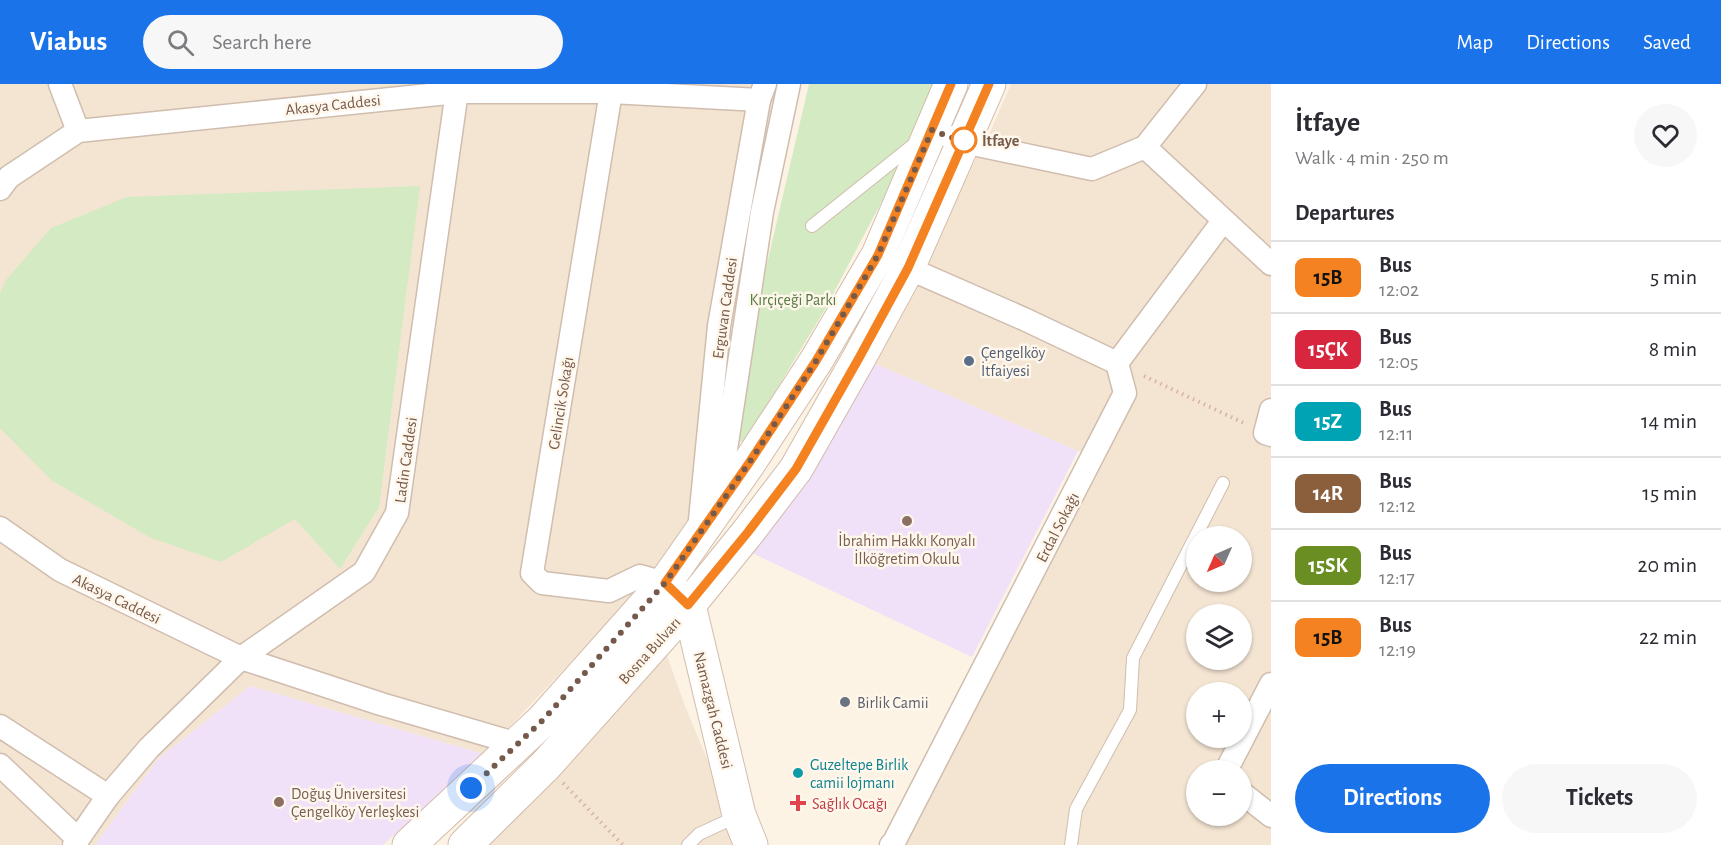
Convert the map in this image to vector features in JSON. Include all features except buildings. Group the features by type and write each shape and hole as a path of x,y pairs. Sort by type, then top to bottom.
{"main road":[{"name":"Bosna Bulvarı","path":"409,845 543,720 665,583 749,463 816,361 878,255 951,84"},
{"name":"Bosna Bulvarı","path":"465,845 546,765 688,605 796,469 908,268 989,84"},
{"path":"665,583 688,605"},
{"name":"Namazgah Caddesi","path":"688,605 739,815 751,845"}],"street":[{"path":"60,84 78,131"},
{"path":"708,522 762,212 789,84"},
{"path":"932,130 963,142 1092,169 1145,147 1195,84"},
{"name":"Akasya Caddesi","path":"0,189 9,177 78,131 458,88 611,92 762,92"},
{"name":"Ladin Caddesi","path":"76,842 108,796 149,748 241,658 364,572 397,513 458,88"},
{"name":"Gelincik Sokağı","path":"611,92 532,573 542,583 609,591 640,576 665,583"},
{"name":"Erguvan Caddesi","path":"708,522 719,326 762,92"},
{"path":"1145,147 1271,264"},
{"path":"878,255 1117,363 1223,221"},
{"name":"Erdal Sokağı","path":"891,845 1125,393 1117,363"},
{"path":"1268,434 1271,410"},
{"name":"Akasya Caddesi","path":"0,528 60,570 241,658 381,704 518,744"},
{"path":"1232,760 1271,684"},
{"path":"0,726 108,796"},
{"path":"0,765 76,842"},
{"path":"1252,801 1271,816"}],"lane":[{"path":"812,226 932,130"},
{"path":"1071,845 1076,809 1130,710 1133,658 1223,483"},
{"path":"688,845 699,834 739,815"}],"path":[{"path":"1117,363 1268,434"},
{"path":"546,765 623,845"}],"shaded area":[{"path":"0,84 777,84 687,539 484,754 250,686 158,759 95,845 0,845"},
{"path":"1011,84 1271,84 1271,845 904,845 1108,454 1078,451 871,362 991,130"},
{"name":"İbrahim Hakkı Konyalı İlköğretim Okulu","path":"871,362 1078,451 972,657 750,552"},
{"path":"665,650 685,706 743,845 485,845"},
{"name":"Doğuş Üniversitesi Çengelköy Yerleşkesi","path":"250,686 484,754 383,845 95,845 158,759"}],"green space":[{"name":"Kırçiçeği Parkı","path":"809,84 934,84 893,180 824,311 745,441 738,442 737,392"},
{"path":"420,186 379,507 340,569 295,519 221,562 151,538 51,480 0,428 0,293 6,280 51,228 127,197"}],"bus line":[{"name":"15B","path":"951,84 878,255 816,361 749,463 665,583 688,605 796,469 908,268 989,84"}],"place":[{"name":"İtfaye","path":"964,140"},
{"name":"Çengelköy İtfaiyesi","path":"969,361"},
{"name":"İbrahim Hakkı Konyalı İlköğretim Okulu","path":"907,521"},
{"name":"Birlik Camii","path":"845,702"},
{"name":"Guzeltepe Birlik camii lojmanı","path":"798,773"},
{"name":"Doğuş Üniversitesi Çengelköy Yerleşkesi","path":"279,802"},
{"name":"Sağlık Ocağı","path":"798,803"}],"route":[{"path":"471,788 543,720 665,583 749,463 816,361 878,255 932,130 963,142 964,140"}]}
